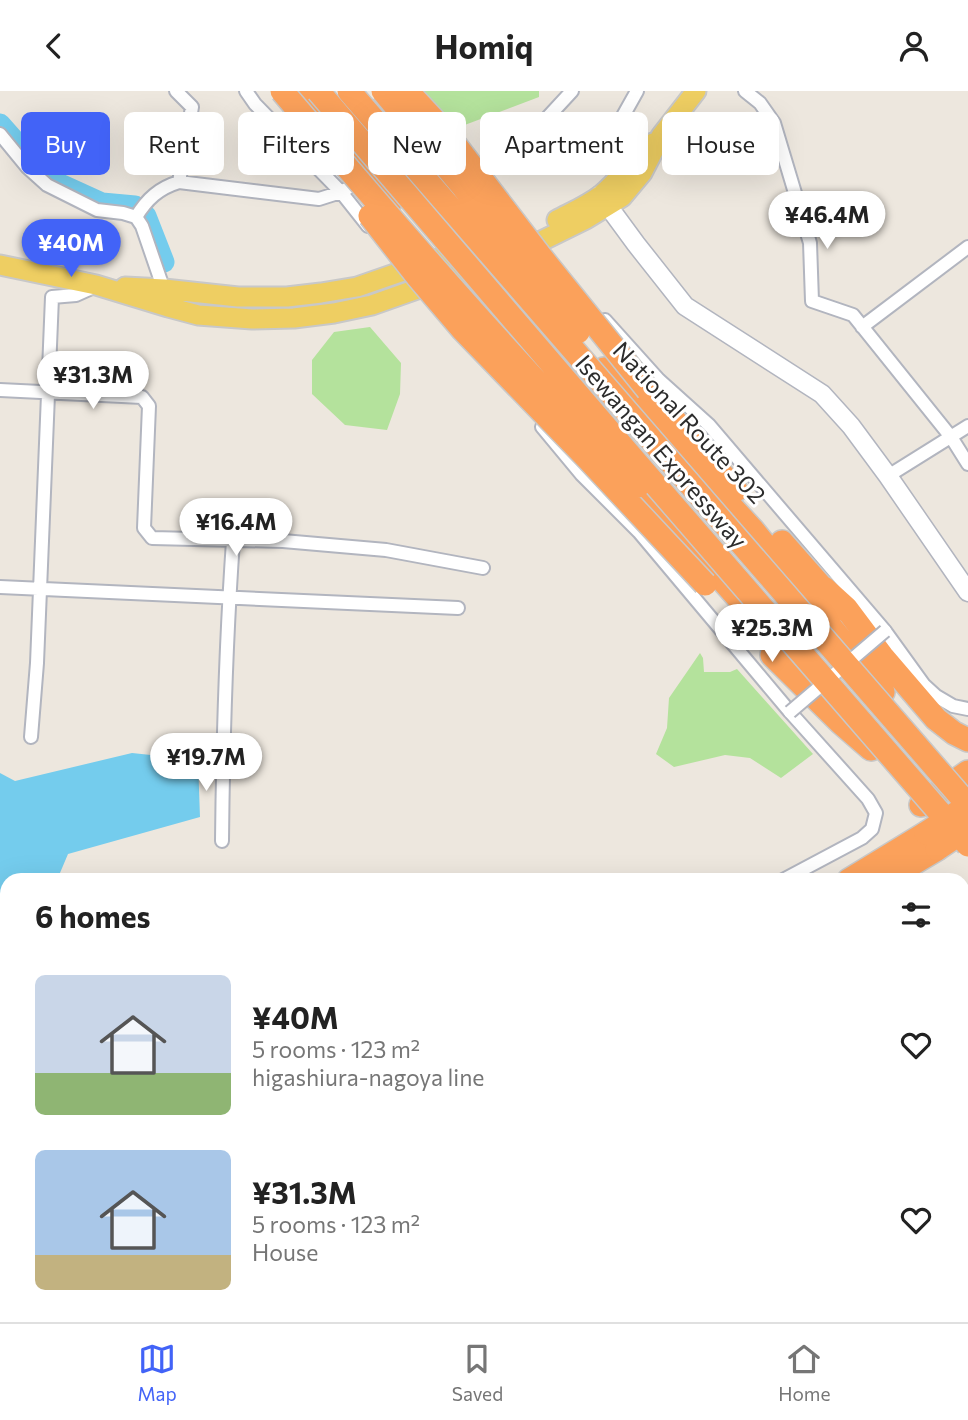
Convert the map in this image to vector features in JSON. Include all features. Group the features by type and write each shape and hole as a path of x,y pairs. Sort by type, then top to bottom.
{"highway":[{"path":"275,91 392,245 447,311 805,688 871,749"},
{"path":"282,91 406,236 540,385 808,660"},
{"path":"299,91 438,259 968,858"},
{"name":"Isewangan Expressway","path":"318,91 968,845"},
{"name":"Isewangan Expressway","path":"349,91 968,806"},
{"name":"National Route 302","path":"370,91 389,112"},
{"path":"383,91 472,198 679,459 747,550"},
{"path":"407,91 447,134 648,390 819,584 846,608 882,656 936,719 968,740"},
{"name":"National Route 302","path":"445,175 606,372 752,529 881,690 965,781"},
{"path":"819,584 844,641"},
{"path":"921,805 965,781"},
{"path":"893,873 968,806"},
{"path":"864,873 931,841 968,828"}],"main road":[{"path":"166,298 198,315 252,319 294,318 372,305 454,277 545,227 604,201 622,197 642,173 661,136 696,91"},
{"path":"648,147 661,136"},
{"path":"0,265 166,298 286,297 357,287 438,259 538,243 586,219 604,201 622,175"}],"street":[{"path":"176,91 192,107 179,182"},
{"path":"246,91 255,104 341,192 403,271"},
{"path":"466,166 493,166 524,143 572,91"},
{"path":"625,112 637,91"},
{"path":"744,91 760,103 775,123 810,243 812,301 853,315 951,437 968,464"},
{"path":"0,134 27,167 47,185 97,210 123,213 139,212 157,191 179,182 319,199 341,192 370,177 381,175"},
{"path":"604,201 685,306 822,394 851,426 888,476 968,592"},
{"path":"139,212 166,298"},
{"path":"538,243 659,380 709,425 885,631 924,685 936,696 968,709"},
{"path":"862,327 968,247"},
{"path":"31,737 37,663 52,297 76,295 96,285"},
{"path":"0,390 142,397 149,406 144,528 152,538 283,541 386,551 483,568"},
{"path":"888,476 968,426"},
{"path":"542,427 581,474 639,532 790,712 868,799 876,813 872,829 862,838 796,873"},
{"path":"222,841 223,745 233,541"},
{"path":"0,587 458,608"},
{"path":"790,712 885,631"}],"green space":[{"path":"418,91 539,91 539,97 499,112 480,112 480,119 466,124 466,112 438,112"},
{"path":"370,327 401,363 400,394 387,430 345,425 312,394 312,360 334,332"},
{"path":"700,653 704,672 730,672 737,669 813,754 781,778 750,758 725,755 674,767 656,754 667,728 669,698"}],"water":[{"path":"132,753 198,760 200,817 68,854 60,873 0,873 0,773 15,781"}],"waterway":[{"path":"0,124 46,176 102,203 135,206 146,216 164,262"}]}
